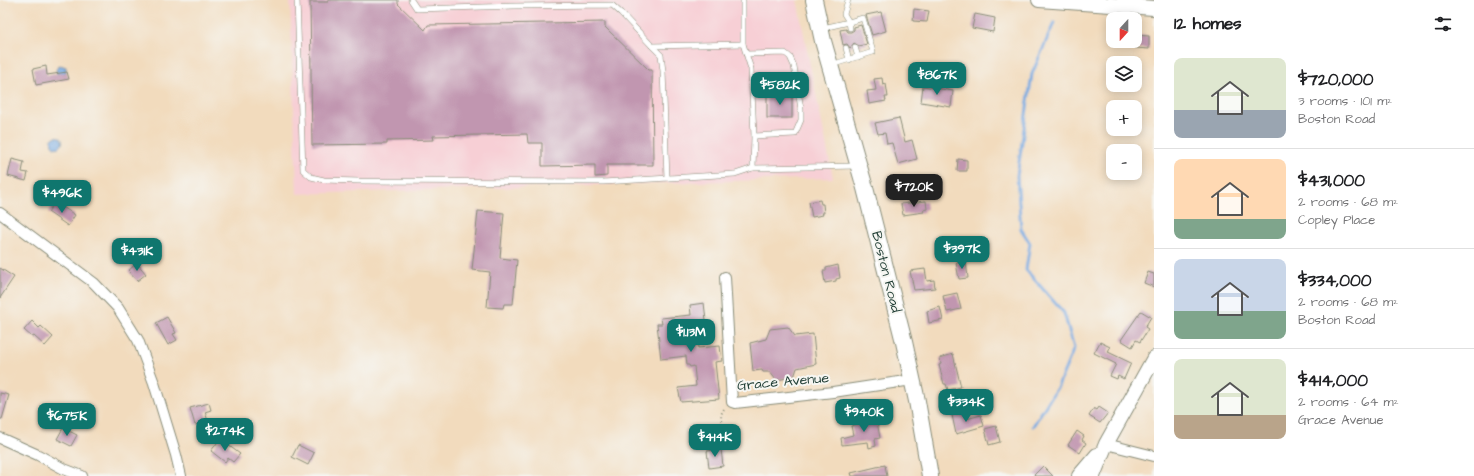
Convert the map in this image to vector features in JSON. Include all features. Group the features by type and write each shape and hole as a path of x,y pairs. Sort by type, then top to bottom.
{"main road":[{"name":"Boston Road","path":"814,0 820,28 859,166 904,342 924,437 930,476"},
{"path":"1039,0 1154,8"},
{"path":"1093,476 1106,444 1154,358"},
{"path":"1079,476 1106,444"}],"street":[{"path":"0,213 94,283 118,308 138,340 154,383 182,476"},
{"name":"Grace Avenue","path":"725,277 732,402 736,403 833,392 912,380"},
{"path":"0,438 38,455 64,469 82,476"},
{"path":"1106,444 1154,456"}],"lane":[{"path":"297,0 303,170 311,177 324,180 603,182 735,174 754,168 859,166"},
{"path":"411,0 416,9 542,3 612,5 661,55 663,71 666,178"},
{"path":"742,0 742,44 751,69 754,168"},
{"path":"848,0 844,14 849,22 850,28"},
{"path":"820,28 863,18 873,52 830,65"},
{"path":"840,24 842,30"},
{"path":"652,46 742,44"},
{"path":"855,47 858,57"},
{"path":"846,48 849,60"},
{"path":"746,54 785,53 790,57 794,66 801,109 801,120 795,134 754,136"}],"path":[{"path":"718,441 722,412 732,402"}],"shaded area":[{"path":"290,0 797,0 833,178 297,194"}],"water":[{"path":"60,65 66,67 66,73 57,74 56,69"},
{"path":"55,137 59,137 61,138 61,146 55,147 52,144 52,140"}],"building":[{"path":"328,0 398,0 398,4 425,30 428,25 605,22 605,27 649,70 652,70 653,165 607,165 607,176 595,177 595,165 542,166 542,143 528,143 527,134 433,136 434,140 387,141 387,144 312,145 310,2 328,2"},
{"path":"914,9 929,11 927,22 913,21"},
{"path":"881,12 886,31 872,35 866,15"},
{"path":"975,14 995,18 993,32 972,28"},
{"path":"861,25 867,44 859,46 854,43 850,48 847,44 843,45 840,30 846,29 848,32 851,32 854,30 854,27"},
{"path":"1142,36 1149,36 1149,49 1135,48 1142,48"},
{"path":"46,66 47,75 67,72 69,79 36,85 33,69"},
{"path":"882,78 883,85 886,84 888,97 885,97 886,101 869,104 867,91 876,90 874,79"},
{"path":"923,86 953,91 951,107 921,102"},
{"path":"767,95 792,95 792,118 767,118"},
{"path":"899,118 905,142 912,140 917,159 898,164 892,143 887,144 885,133 878,134 875,123"},
{"path":"12,159 24,162 22,172 28,173 26,181 8,176"},
{"path":"958,159 967,160 967,171 957,171"},
{"path":"820,200 821,204 823,204 824,213 822,213 823,215 812,217 809,202"},
{"path":"926,201 927,209 923,210 924,212 903,215 901,204"},
{"path":"55,202 75,215 68,226 48,212"},
{"path":"478,211 504,213 500,258 517,260 513,304 504,304 503,308 487,307 490,272 472,270"},
{"path":"966,262 968,278 959,279 956,263"},
{"path":"137,263 146,274 137,281 128,271"},
{"path":"838,265 840,278 836,279 836,281 825,283 823,271 826,271 826,268"},
{"path":"0,268 14,277 0,298"},
{"path":"925,269 927,281 934,280 935,288 914,290 910,271"},
{"path":"1148,272 1154,274 1154,287 1144,283"},
{"path":"957,293 961,309 947,312 943,296"},
{"path":"704,303 706,320 695,321 698,348 720,346 722,361 715,362 719,399 681,402 678,388 696,386 694,366 690,367 687,365 686,356 661,359 657,324 662,324 661,318 691,315 690,305"},
{"path":"940,307 943,320 929,323 927,311"},
{"path":"1141,311 1151,317 1145,327 1148,329 1140,342 1136,340 1132,347 1121,340"},
{"path":"167,317 176,333 173,334 177,340 168,345 156,323"},
{"path":"32,321 39,328 41,326 53,337 45,346 34,336 32,337 24,330"},
{"path":"788,327 795,336 813,334 816,364 797,368 794,377 776,380 770,372 763,372 762,370 753,371 750,343 766,339 770,329"},
{"path":"1100,342 1110,347 1108,352 1131,363 1124,379 1118,376 1117,379 1110,376 1116,364 1094,353"},
{"path":"953,354 961,387 948,390 946,384 944,384 939,365 941,364 940,358"},
{"path":"0,393 9,395 2,419 0,419"},
{"path":"209,403 211,410 205,412 208,421 195,425 190,408"},
{"path":"1099,407 1108,413 1100,423 1089,416 1094,408 1097,410"},
{"path":"965,411 967,419 981,415 984,426 956,434 952,415"},
{"path":"876,416 880,438 875,439 876,446 869,448 868,442 842,445 841,438 853,435 851,426 858,424 857,420"},
{"path":"996,426 1000,442 989,445 985,429"},
{"path":"63,428 77,435 71,446 57,439"},
{"path":"1077,431 1084,436 1082,440 1086,443 1080,453 1068,445"},
{"path":"220,439 240,454 233,462 228,458 225,462 211,451"},
{"path":"298,445 314,453 308,465 292,457"},
{"path":"721,449 723,466 709,468 707,451"},
{"path":"885,465 887,476 852,476 851,473"},
{"path":"1043,466 1053,476 1033,476"}],"waterway":[{"path":"1033,426 1058,386 1074,348 1064,313 1026,270 1030,243 1021,229 1017,176 1032,74 1054,23"}]}
